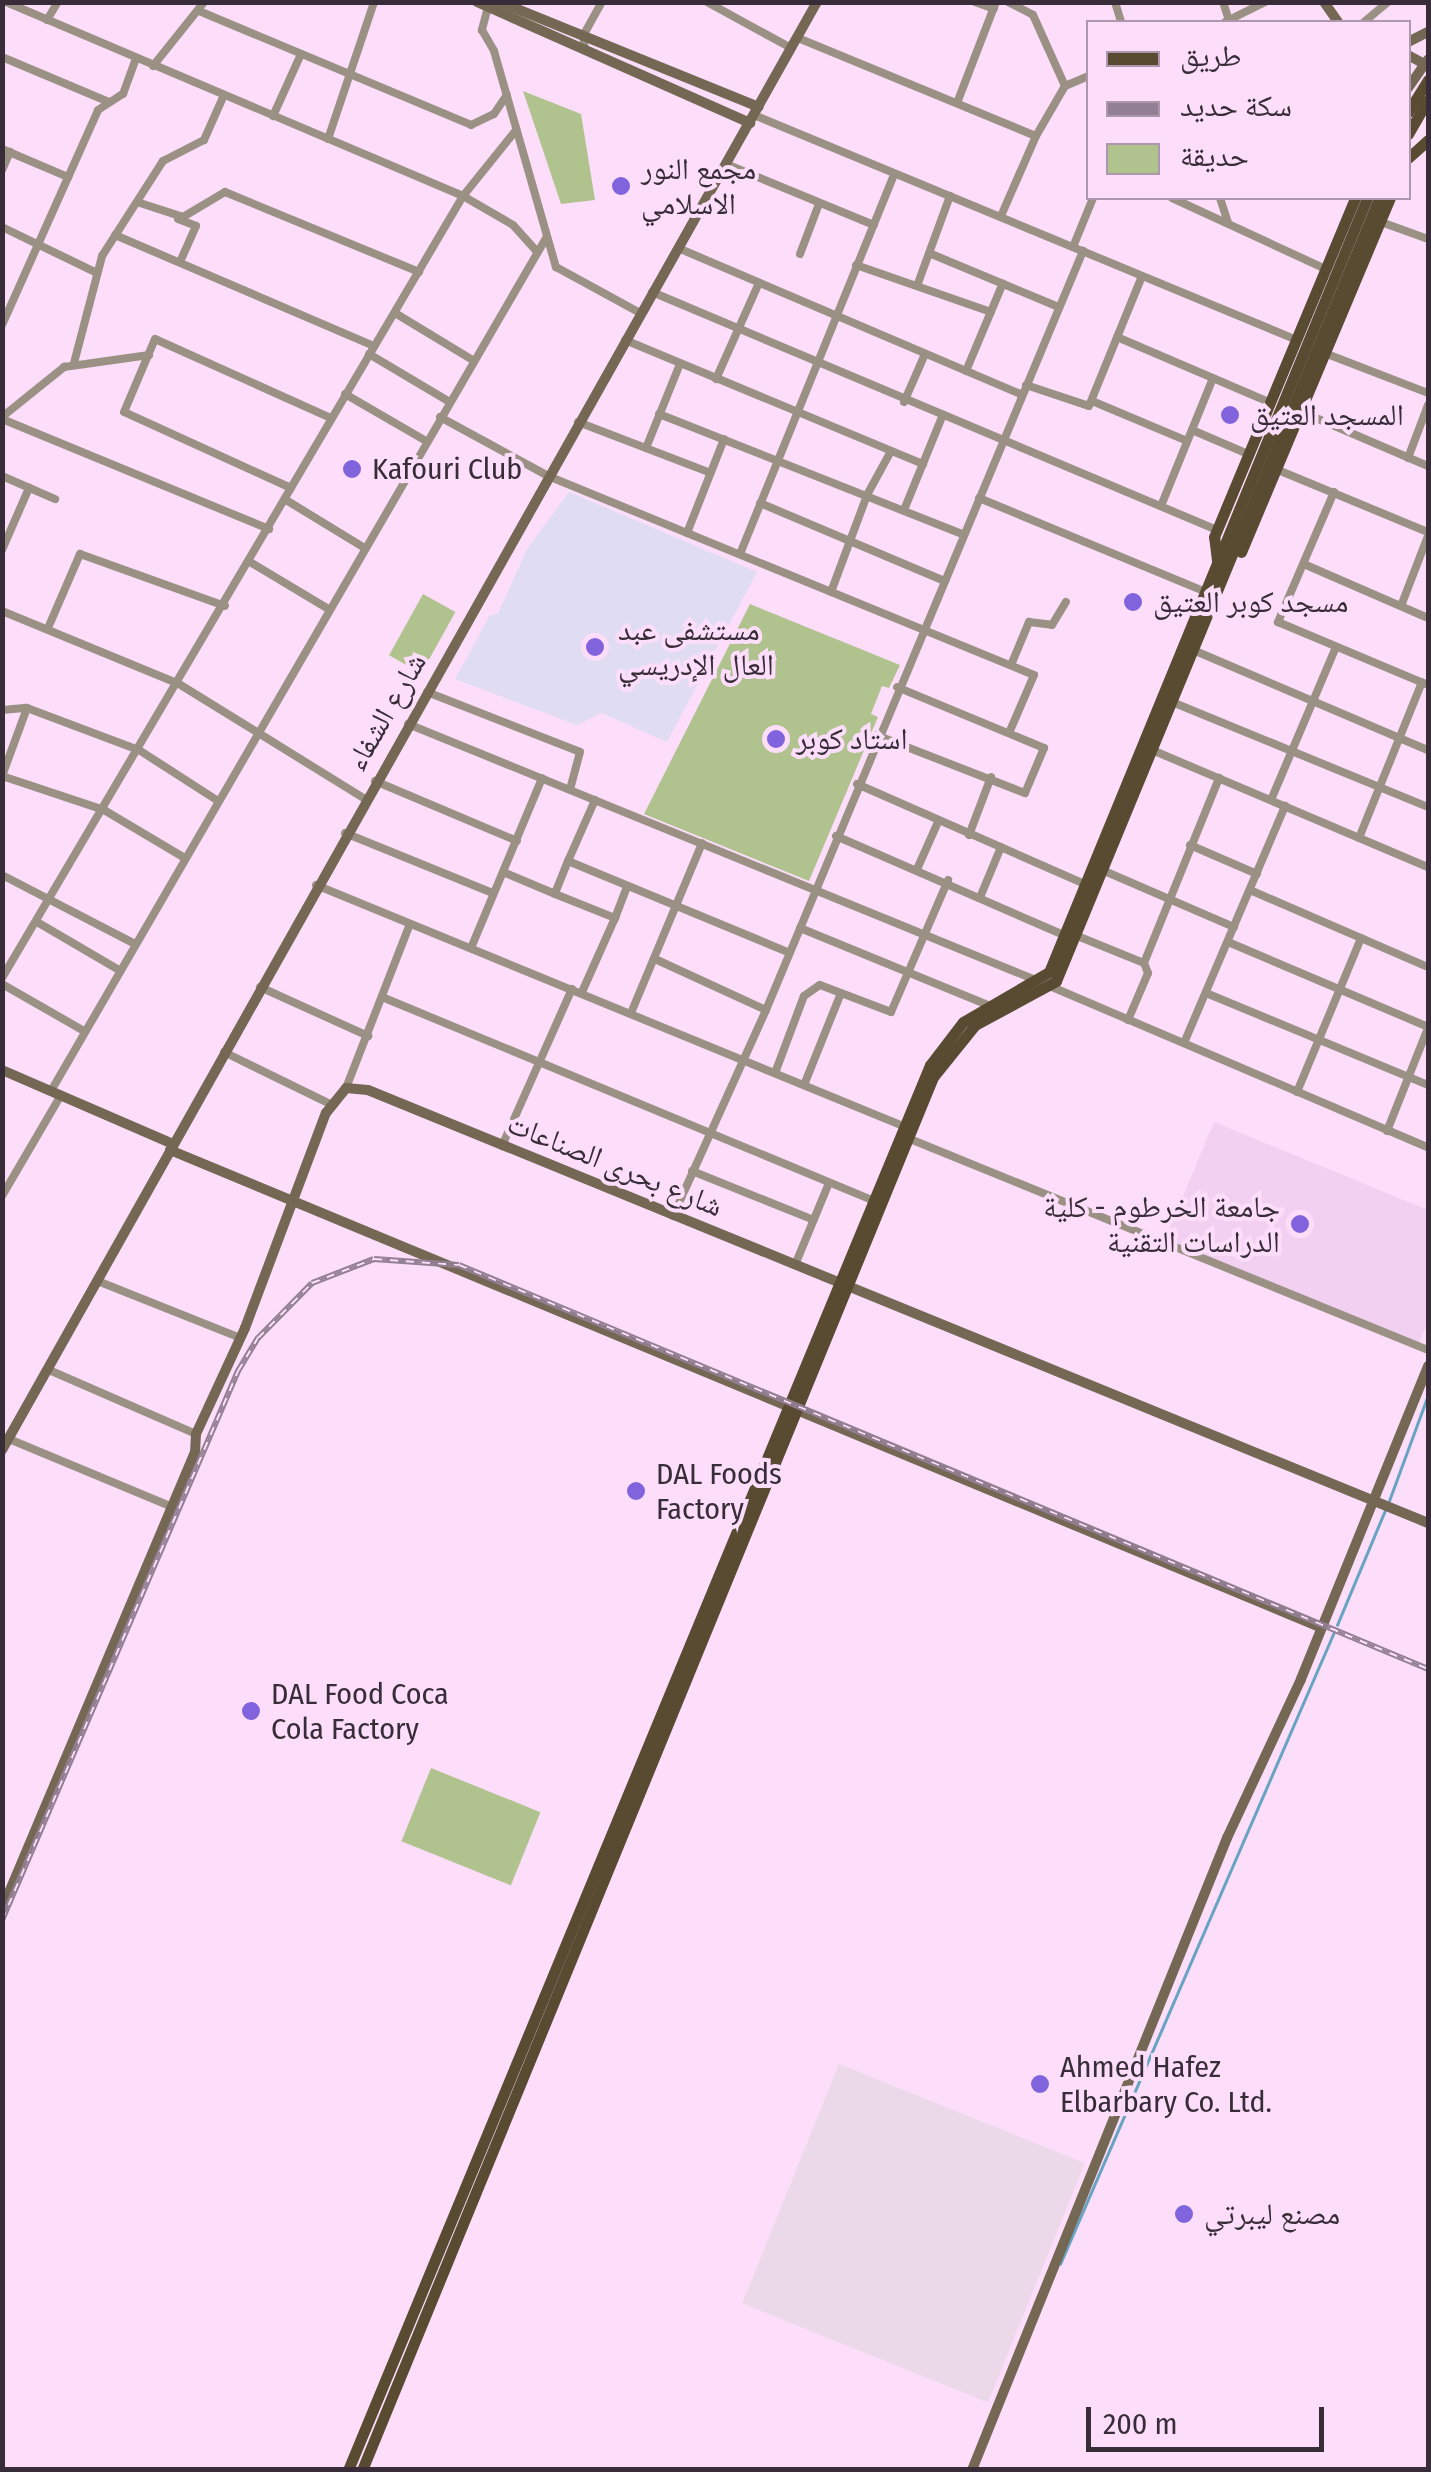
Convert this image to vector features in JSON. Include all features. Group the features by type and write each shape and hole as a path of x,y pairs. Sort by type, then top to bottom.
{"main road":[{"path":"1411,109 1428,84"},
{"path":"1411,129 1428,100"},
{"path":"844,1285 872,1200 947,1038 1046,984 1102,870 1193,650 1223,565 1248,454 1353,200"},
{"path":"1223,565 1228,535 1367,200"},
{"path":"1228,535 1378,200"},
{"path":"1069,935 1085,884 1206,592 1223,565 1243,550 1389,200"},
{"path":"348,2470 655,1725 910,1139 933,1077 955,1042 995,1009"},
{"path":"362,2470 668,1730 792,1409"},
{"path":"655,1725 668,1730"}],"street":[{"path":"6,2 463,196 514,225 537,252"},
{"path":"48,20 58,2"},
{"path":"328,139 354,77 374,2"},
{"path":"500,2 894,175 1297,340"},
{"path":"585,50 583,36 602,2"},
{"path":"707,2 794,43 1036,136"},
{"name":"شارع الشفاء","path":"6,1444 100,1282 345,833 817,2"},
{"path":"958,103 995,6 975,2"},
{"path":"1008,2 1034,15 1065,86"},
{"path":"1231,20 1265,2"},
{"path":"1366,20 1388,2"},
{"path":"640,314 562,274 546,238 507,95 482,30 483,5 585,50 754,115"},
{"path":"152,66 201,7 300,54 471,125 494,114 507,95"},
{"path":"273,116 300,54"},
{"path":"2,57 112,104"},
{"path":"2,325 98,110 112,104 136,58"},
{"path":"1411,84 1427,63"},
{"path":"1001,216 1036,136 1065,86 1086,77"},
{"path":"2,418 74,363 85,338 95,272 115,236 170,153 204,140 224,95"},
{"path":"84,1031 2,981 463,196 516,130"},
{"path":"2,170 6,150 68,177"},
{"path":"726,164 874,225"},
{"path":"740,554 894,175"},
{"path":"174,218 191,215 225,192 418,272"},
{"path":"917,286 950,196"},
{"path":"1073,247 1092,200"},
{"path":"1176,200 1326,269"},
{"path":"1221,200 1228,223"},
{"path":"140,203 196,226 180,262"},
{"path":"800,254 819,204"},
{"path":"1381,222 1428,239"},
{"path":"2,227 95,272"},
{"path":"115,236 371,350 448,402"},
{"path":"2,1196 84,1031 133,943 471,360 546,238"},
{"path":"678,248 1022,395"},
{"path":"673,1216 745,1060 876,735 924,632 1083,252"},
{"path":"928,253 1059,307"},
{"path":"856,265 991,312"},
{"path":"1026,385 1083,408 1092,401 1142,276"},
{"path":"716,379 758,283"},
{"path":"966,371 1003,283"},
{"path":"652,292 1002,444 1228,535"},
{"path":"395,313 471,360"},
{"path":"1116,337 1271,403"},
{"path":"290,488 124,412 155,340 331,418"},
{"path":"625,340 923,464"},
{"path":"904,402 926,354"},
{"path":"1327,354 1428,393"},
{"path":"74,363 148,355"},
{"path":"646,448 680,364"},
{"path":"1160,506 1213,378"},
{"path":"345,394 426,441"},
{"path":"1092,401 1187,441"},
{"path":"1408,458 1428,405"},
{"path":"1302,412 1428,466"},
{"path":"660,414 964,535"},
{"path":"440,416 548,476 1034,675 1010,733"},
{"path":"904,510 942,417"},
{"path":"2,418 269,529"},
{"path":"578,422 711,473"},
{"path":"1192,430 1248,454"},
{"path":"686,533 724,438"},
{"path":"832,592 867,495 892,451"},
{"path":"1278,470 1428,534 1400,606"},
{"path":"2,476 55,499"},
{"path":"2,550 30,488"},
{"path":"1334,492 1306,565 1278,622 1425,683 1359,838"},
{"path":"979,498 1206,592"},
{"path":"286,500 363,548"},
{"path":"760,503 945,582"},
{"path":"48,628 80,554 225,606"},
{"path":"250,562 327,608"},
{"path":"1306,565 1428,618"},
{"path":"1011,666 1028,622 1056,623 1066,602"},
{"path":"2,611 179,684 256,728 365,799"},
{"path":"1270,800 1336,647"},
{"path":"1193,650 1428,750"},
{"path":"876,735 991,776 1025,793 1044,748 897,687"},
{"path":"426,691 580,752 570,790"},
{"path":"1172,702 1428,807"},
{"path":"2,710 26,708 140,750 215,799"},
{"path":"26,708 2,776 104,810 182,857"},
{"path":"408,724 1046,984 1428,1147"},
{"path":"1152,750 1428,867"},
{"path":"969,834 991,776"},
{"path":"471,948 542,778"},
{"path":"1128,1020 1148,973 1144,962 1166,898 1219,778"},
{"path":"375,780 517,840"},
{"path":"857,784 1085,884"},
{"path":"555,894 596,800"},
{"path":"1184,1043 1285,806"},
{"path":"918,867 938,822"},
{"path":"345,833 492,893"},
{"path":"836,836 918,867 1069,935 1144,962"},
{"path":"631,1013 702,844"},
{"path":"1190,845 1257,874"},
{"path":"981,895 1001,848"},
{"path":"568,861 790,953"},
{"path":"1102,870 1234,927"},
{"path":"503,872 615,918"},
{"path":"2,875 51,896 133,943"},
{"path":"775,1073 804,996 820,985 889,1013 948,880"},
{"path":"316,885 903,1126"},
{"path":"582,992 627,887"},
{"path":"1250,890 1428,967"},
{"path":"36,922 119,970"},
{"path":"2,1908 172,1507 196,1434 294,1202 330,1104 346,1088 410,924"},
{"path":"800,928 995,1009"},
{"path":"1297,1092 1362,938"},
{"path":"1228,942 1428,1028 1387,1131"},
{"path":"655,959 766,1010"},
{"path":"260,986 368,1036"},
{"path":"502,1146 572,989"},
{"path":"1206,993 1428,1085"},
{"path":"804,1084 841,994"},
{"path":"382,997 872,1200"},
{"path":"224,1052 330,1104"},
{"path":"2,1070 294,1202 1320,1627"},
{"name":"شارع بحرى الصناعات","path":"346,1088 368,1090 1428,1523"},
{"path":"910,1139 1428,1350"},
{"path":"692,1171 814,1220"},
{"path":"796,1265 829,1183"},
{"path":"100,1282 238,1338"},
{"path":"972,2470 1227,1838 1320,1627 1382,1504 1428,1366"},
{"path":"49,1370 196,1434"},
{"path":"6,1444 172,1507"}],"shaded area":[{"name":"مستشفى عبد العال الإدريسي","path":"569,492 757,572 667,742 602,713 577,725 455,679 490,615 498,614 527,549"},
{"name":"جامعة الخرطوم - كلية الدراسات التقنية","path":"1214,1122 1428,1210 1428,1321 1419,1343 1165,1239"},
{"path":"839,2064 1085,2163 988,2402 742,2303"}],"green space":[{"path":"523,91 581,114 595,200 561,204"},
{"path":"423,594 455,612 421,673 389,655"},
{"name":"استاد كوبر","path":"750,604 900,665 889,688 882,686 871,714 878,717 809,881 644,814"},
{"path":"431,1768 540,1812 511,1885 401,1841"}],"waterway":[{"path":"1389,1501 1428,1395"},
{"path":"1337,1625 1386,1508"},
{"path":"1060,2264 1334,1632"}],"railway":[{"path":"2,1920 238,1371 258,1338 312,1283 374,1259 459,1265 1428,1669"}],"place":[{"name":"مجمع النور الاسلامي","path":"621,186"},
{"name":"المسجد العتيق","path":"1230,415"},
{"name":"Kafouri Club","path":"352,469"},
{"name":"مسجد كوبر العتيق","path":"1133,602"},
{"name":"مستشفى عبد العال الإدريسي","path":"595,647"},
{"name":"استاد كوبر","path":"776,739"},
{"name":"جامعة الخرطوم - كلية الدراسات التقنية","path":"1300,1224"},
{"name":"DAL Foods Factory","path":"636,1491"},
{"name":"DAL Food Coca Cola Factory","path":"251,1711"},
{"name":"Ahmed Hafez Elbarbary Co. Ltd.","path":"1040,2084"},
{"name":"مصنع ليبرتي","path":"1184,2214"}]}
